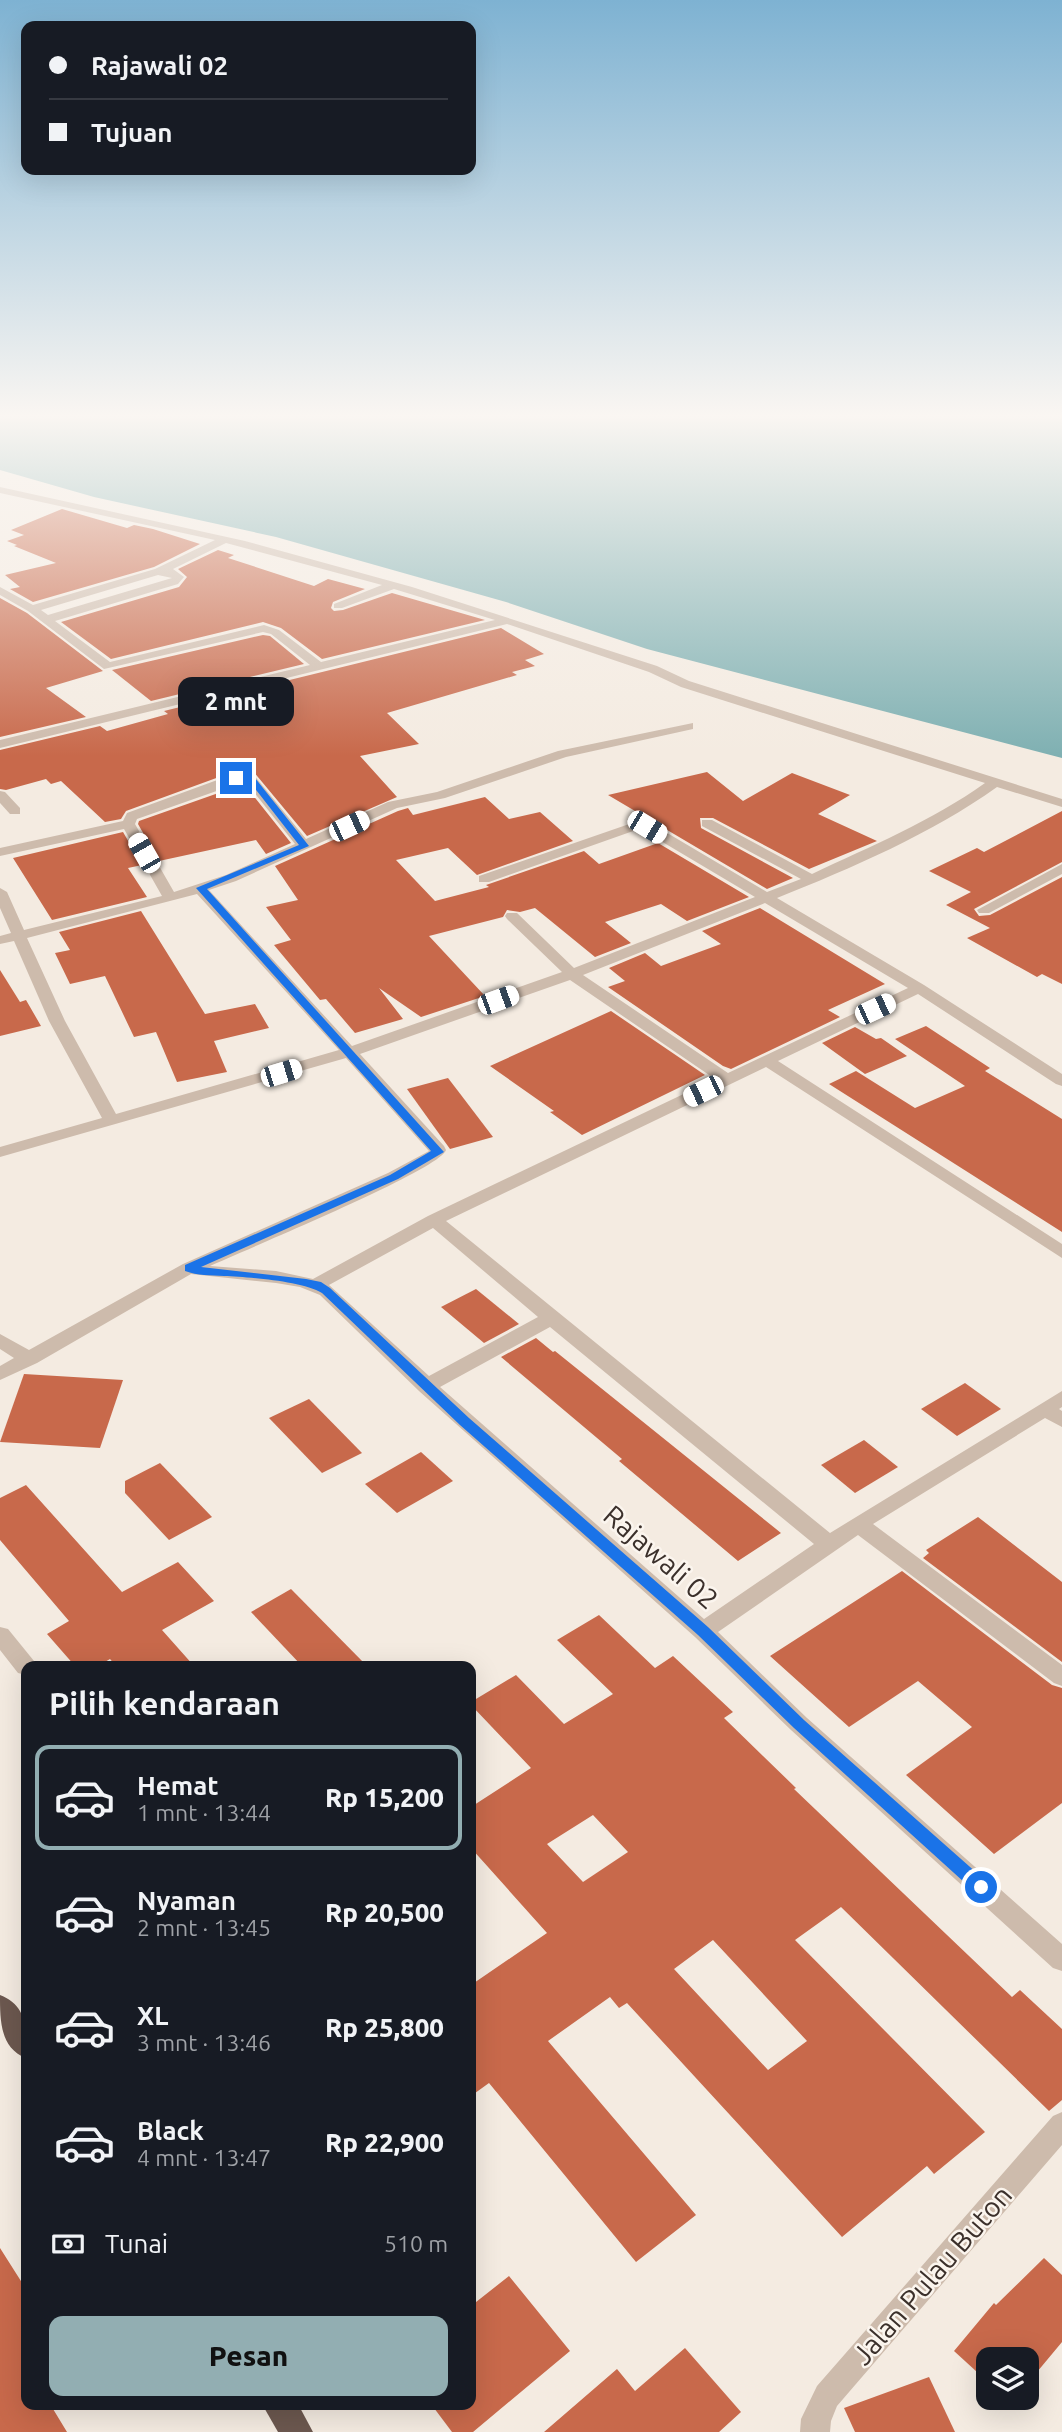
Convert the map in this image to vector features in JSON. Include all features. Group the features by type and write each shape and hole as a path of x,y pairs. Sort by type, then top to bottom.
{"highway":[{"path":"0,2008 21,2038"},
{"path":"282,2410 297,2432"}],"street":[{"path":"177,529 393,584 653,669 685,684 1062,803"},
{"path":"32,609 157,572 224,540"},
{"path":"44,620 178,579 171,572 157,572"},
{"path":"338,606 393,584"},
{"path":"0,590 32,609 108,666 264,628 275,632 319,666"},
{"path":"0,744 508,620"},
{"path":"0,940 201,888 304,846 393,805 440,795 563,754 689,726"},
{"path":"128,824 132,816 236,778 248,778 304,846"},
{"path":"0,1153 350,1052 572,974 813,879 934,821 962,806 994,783"},
{"path":"0,795 15,811"},
{"path":"707,823 813,879"},
{"path":"0,852 128,824"},
{"path":"128,824 170,898"},
{"path":"484,879 642,826 919,988 1062,1080"},
{"path":"984,910 1062,869"},
{"path":"0,1374 190,1268 394,1177 437,1154 438,1150 201,888"},
{"path":"0,892 17,936 57,1021 111,1119"},
{"path":"512,916 572,974 727,1080"},
{"path":"190,1268 196,1271 226,1272 317,1285 434,1220 919,988"},
{"path":"765,1060 1062,1252"},
{"path":"434,1220 829,1544"},
{"name":"Rajawali 02","path":"317,1285 426,1386 703,1631 799,1724 1062,1959"},
{"path":"426,1386 551,1318"},
{"path":"0,1340 30,1359"},
{"path":"703,1631 858,1524 1057,1409"},
{"path":"858,1524 1062,1677"},
{"path":"0,1635 21,1661"},
{"name":"Jalan Pulau Buton","path":"815,2432 816,2419 827,2396 1062,2125"}],"water":[{"path":"242,529 1062,529 1062,758 647,649 506,602"}],"building":[{"path":"155,529 200,544 154,567 33,602 10,589 20,587 5,575 56,563 7,541 24,535 11,530"},
{"path":"218,550 234,555 228,558 314,586 328,579 365,589 333,602 331,608 334,611 392,593 485,620 322,659 281,628 263,622 111,659 61,622 179,587 187,577 178,569"},
{"path":"0,598 27,613 103,671 46,688 86,717 0,737"},
{"path":"501,628 544,654 525,660 535,666 512,672 517,675 387,713 419,744 360,756 397,797 307,836 253,771 230,773 126,811 121,819 105,822 61,781 51,784 46,779 6,790 0,789 0,750 100,726 107,731 168,714 164,711"},
{"path":"263,635 270,636 304,664 151,701 112,670"},
{"path":"707,772 743,801 792,773 850,795 818,814 877,841 809,869 713,818 700,818 701,828 793,878 767,889 608,795"},
{"path":"244,784 291,843 266,854 256,840 159,861 138,824 139,821"},
{"path":"485,797 509,819 540,812 573,841 477,875 448,848 396,860 435,901 489,887 486,885 584,851 599,864 658,843 749,897 687,921 661,904 605,922 631,943 595,957 535,908 520,912 507,910 503,917 429,936 485,996 421,1017 379,988 403,1019 355,1033 326,999 320,1000 274,945 291,940 266,907 298,900 275,866 398,811 408,808 413,815"},
{"path":"1062,811 1062,862 974,909 979,916 990,915 1062,877 1062,984 1042,974 1037,977 967,938 990,928 946,905 971,892 929,871 977,848 984,852"},
{"path":"123,832 142,865 128,868 147,897 52,920 13,858"},
{"path":"760,908 885,984 828,1010 840,1017 731,1069 608,987 625,981 609,968 645,953 661,966 721,944 702,931"},
{"path":"141,911 205,1014 255,1004 269,1028 214,1041 227,1072 177,1082 156,1032 134,1037 105,976 70,984 55,953 70,950 59,932"},
{"path":"0,970 20,1002 26,1000 41,1026 0,1036"},
{"path":"611,1011 705,1075 582,1135 550,1112 554,1111 490,1066"},
{"path":"926,1026 990,1068 985,1071 1062,1119 1062,1232 829,1084 856,1071 915,1108 965,1086 895,1039"},
{"path":"855,1027 876,1039 881,1038 907,1056 865,1074 822,1043"},
{"path":"448,1078 493,1137 450,1149 407,1089"},
{"path":"476,1289 519,1324 484,1343 441,1307"},
{"path":"536,1338 781,1533 738,1561 501,1357"},
{"path":"24,1374 123,1380 100,1448 0,1442"},
{"path":"965,1383 1001,1409 957,1436 921,1409"},
{"path":"309,1399 362,1453 322,1473 269,1418"},
{"path":"864,1440 898,1467 855,1493 821,1465"},
{"path":"421,1452 453,1481 397,1513 365,1484"},
{"path":"160,1463 212,1517 169,1540 125,1493 125,1481"},
{"path":"26,1485 122,1592 178,1562 214,1601 162,1630 190,1661 71,1661 47,1634 69,1621 0,1540 0,1498"},
{"path":"978,1517 1062,1582 1062,1662 923,1558 929,1553 926,1550"},
{"path":"902,1571 1052,1685 1062,1688 1062,1803 994,1854 906,1775 972,1727 918,1681 849,1727 770,1656"},
{"path":"291,1589 362,1661 297,1661 251,1612"},
{"path":"599,1615 655,1668 673,1656 733,1712 724,1718 796,1788 794,1789 1012,1997 1020,1990 1062,2029 1062,2100 1049,2111 841,1907 795,1940 985,2132 934,2174 927,2166 842,2237 627,2003 619,2008 610,1997 548,2041 696,2215 636,2262 489,2083 476,2092 476,1982 547,1933 476,1854 476,1804 531,1768 476,1710 476,1699 516,1675 564,1724 613,1694 557,1640","holes":["593,1815 628,1852 583,1882 547,1844","713,1940 807,2041 768,2070 674,1969"]},
{"path":"0,2248 21,2281 21,2410 54,2410 67,2432 0,2432"},
{"path":"1044,2258 1062,2275 1062,2342 1039,2370 1039,2347 976,2347 976,2371 954,2351 994,2303 996,2305"},
{"path":"509,2276 570,2351 473,2432 452,2432 436,2410 476,2410 476,2302"},
{"path":"685,2348 741,2412 719,2432 544,2432 617,2369 635,2391"},
{"path":"929,2377 955,2432 855,2432 844,2408"}],"route":[{"path":"236,778 252,780 304,846 201,888 438,1152 394,1177 190,1268 196,1271 226,1272 306,1283 317,1285 326,1291 465,1422 703,1631 799,1724 981,1887"}]}
